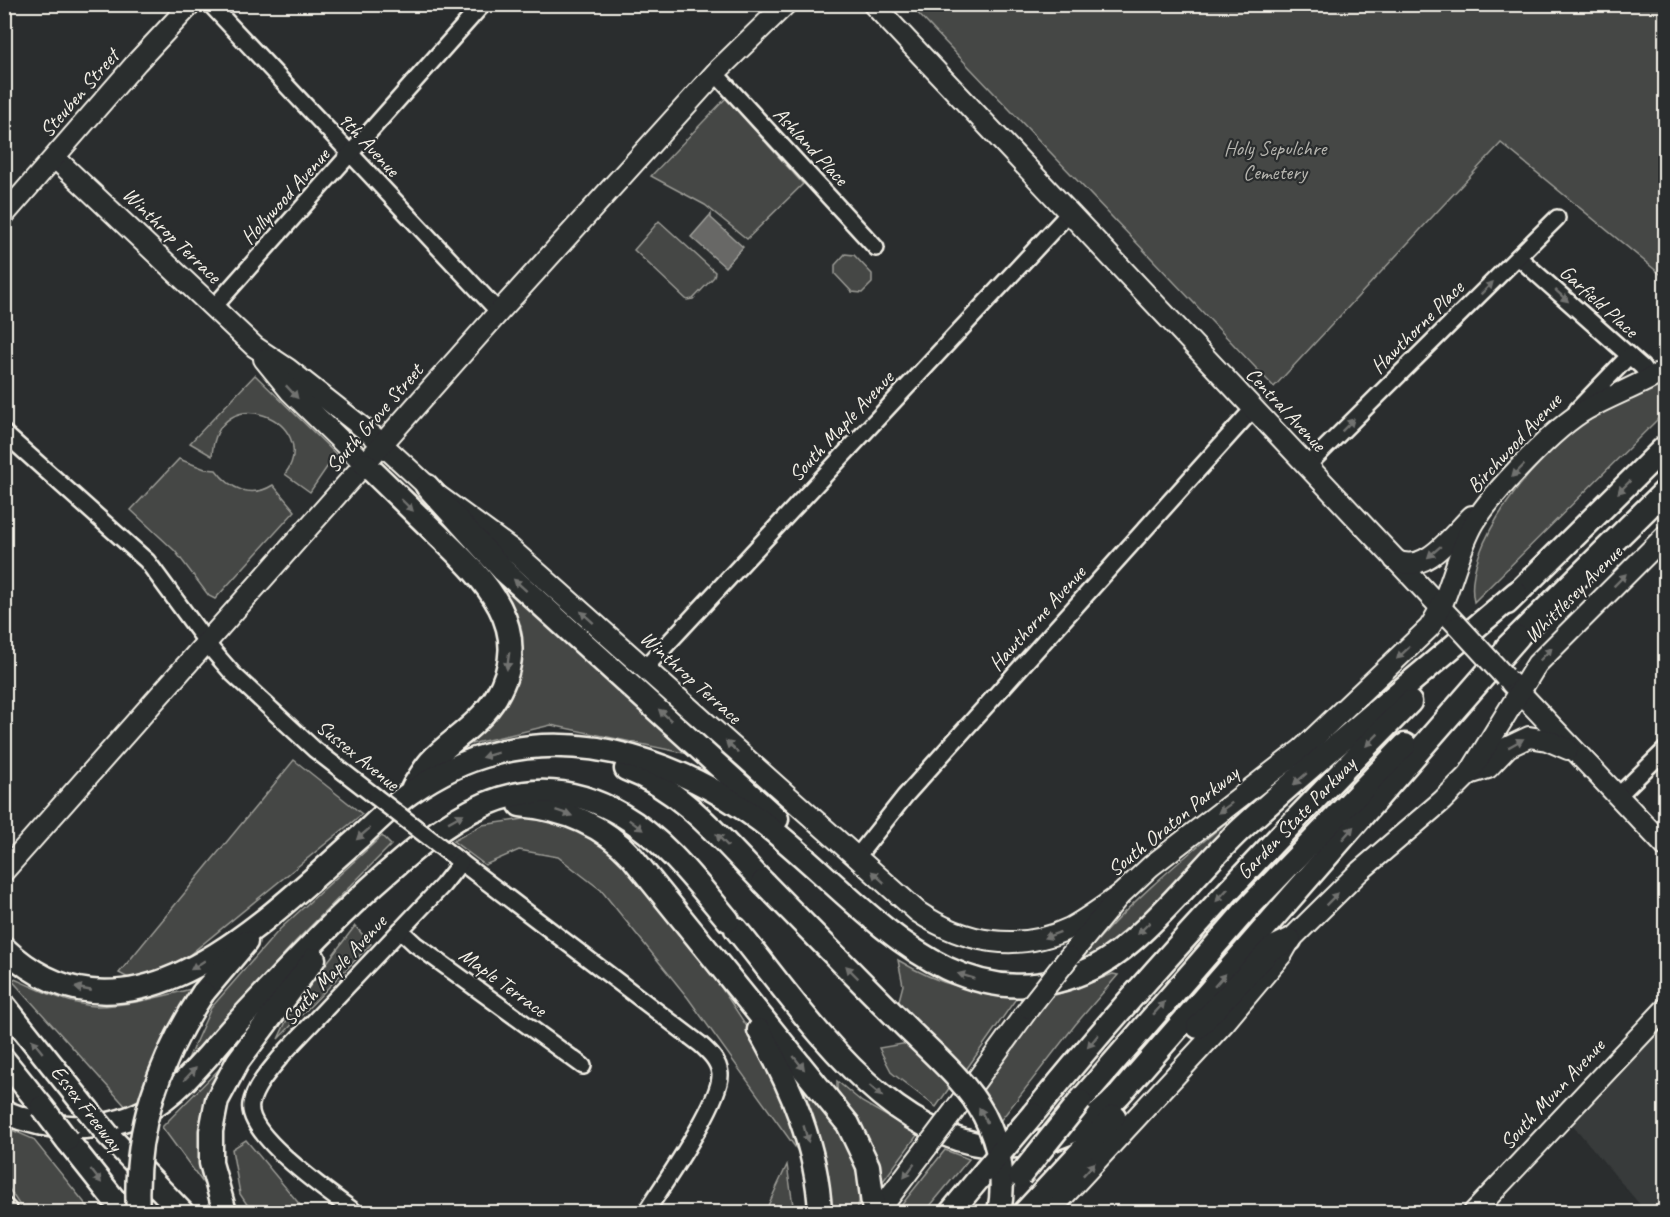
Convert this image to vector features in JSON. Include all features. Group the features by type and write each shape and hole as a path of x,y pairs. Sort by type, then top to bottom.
{"highway":[{"name":"Garden State Parkway","path":"951,1212 1112,1017 1200,918 1516,593 1665,446"},
{"path":"365,464 482,579 501,606 509,634 506,673 495,699 477,721 430,762 406,795"},
{"path":"427,486 503,570 794,834 807,861"},
{"name":"Garden State Parkway","path":"991,1212 1080,1101 1252,903 1412,739 1665,490"},
{"path":"4,948 38,973 67,985 98,991 138,990 181,975 280,906 406,795 441,774 491,754 565,744 600,749 644,761 686,777 739,806 807,861 897,941 946,969 979,980 1007,984 1045,983 1080,974 1102,963 1129,943 1243,828 1516,593"},
{"path":"4,1112 41,1124 71,1128 125,1119 151,1107 182,1082 313,941 440,828 486,804 516,796 553,793 590,800 614,810 636,824 660,844 732,925 846,1062 881,1095 910,1117 953,1137 992,1147 1028,1145 1064,1136 1089,1122 1120,1094 1518,637"},
{"path":"548,747 562,754 603,761 656,782 689,807 945,1067 976,1102 992,1133 1000,1160 1002,1187 999,1212"},
{"path":"486,804 550,809 580,819 608,834 633,857 848,1124 868,1166 876,1212"},
{"path":"225,1212 212,1163 212,1121 226,1080 307,968 378,881"},
{"path":"138,1212 139,1152 150,1098 174,1040 203,993 280,906"},
{"path":"696,937 747,1010 789,1088 808,1142 820,1212"},
{"path":"1025,1212 1271,949 1290,940"},
{"name":"Essex Freeway","path":"4,1005 167,1212"},
{"path":"241,1212 226,1170 223,1129 230,1089 251,1044"},
{"name":"Essex Freeway","path":"4,1060 124,1212"},
{"path":"109,1136 183,1212"}],"main road":[{"name":"Steuben Street","path":"4,215 191,4"},
{"name":"South Grove Street","path":"4,871 499,312 715,73 786,4"},
{"name":"Central Avenue","path":"873,4 1665,847"},
{"name":"Winthrop Terrace","path":"55,158 255,347 301,379 383,444 427,486 512,549 856,858 927,918 956,933 987,941 1017,943 1046,938 1072,927 1120,895"},
{"name":"Winthrop Terrace","path":"255,347 290,391 365,464"},
{"path":"1559,430 1587,409 1658,374"},
{"name":"Birchwood Avenue","path":"1441,609 1469,533 1491,498 1559,430"},
{"path":"1395,560 1409,565 1422,562 1491,498"},
{"name":"Whittlesey Avenue","path":"1512,684 1545,655 1665,535"},
{"name":"South Oraton Parkway","path":"876,1212 954,1112 1029,1008 1120,895 1186,837 1302,749 1424,633 1441,609"},
{"path":"1049,1212 1225,1022 1282,954 1290,940 1360,871 1442,801 1468,774 1512,684"},
{"path":"1468,774 1488,768 1508,747 1529,737 1547,740 1579,755"},
{"name":"South Munn Avenue","path":"1474,1212 1665,1008"}],"street":[{"name":"9th Avenue","path":"210,4 499,312"},
{"name":"Hollywood Avenue","path":"213,308 483,4"},
{"name":"Ashland Place","path":"715,73 876,248"},
{"name":"South Maple Avenue","path":"645,668 1069,213"},
{"name":"Hawthorne Place","path":"1307,466 1557,218"},
{"name":"Garfield Place","path":"1518,257 1629,356 1658,374"},
{"name":"Birchwood Avenue","path":"1559,430 1629,356"},
{"name":"Hawthorne Avenue","path":"856,858 905,796 1253,409"},
{"name":"Sussex Avenue","path":"4,433 147,561 206,643 233,675 314,749 711,1054 720,1072 714,1100 646,1212"},
{"path":"1618,796 1665,749"},
{"name":"South Maple Avenue","path":"355,1212 305,1174 258,1128 251,1114 251,1104 257,1089 274,1065 443,885 461,862"},
{"name":"Maple Terrace","path":"399,930 583,1066"}],"shaded area":[{"path":"711,214 711,218 743,247 725,267 691,237"},
{"path":"1665,1027 1665,1212 1646,1212 1571,1123"}],"green space":[{"name":"Holy Sepulchre Cemetery","path":"910,5 1665,5 1665,278 1501,143 1274,387"},
{"path":"726,98 803,184 747,239 705,205 651,176"},
{"path":"659,221 715,272 714,277 693,299 687,300 634,250"},
{"path":"845,254 854,255 872,274 872,283 862,293 852,292 835,274 835,265"},
{"path":"255,375 336,454 310,492 285,474 293,455 290,438 280,424 265,416 247,413 231,418 218,432 212,456 190,443"},
{"path":"1665,383 1665,412 1474,602 1473,580 1479,555 1491,529 1525,479 1565,438 1583,424"},
{"path":"179,459 205,469 216,470 234,487 242,490 257,491 273,485 295,511 215,599 209,596 175,551 131,510"},
{"path":"500,581 693,755 551,725 467,745 502,707 516,623"},
{"path":"294,760 362,814 183,960 132,980 119,973"},
{"path":"538,817 584,830 624,861 705,963 765,1054 803,1158 688,998 601,890 558,857 519,850 485,865 453,841 482,825"},
{"path":"1233,817 1236,823 1122,939 1075,967 1130,907"},
{"path":"382,836 391,845 295,942 187,1061 211,1008 280,929"},
{"path":"355,926 371,944 278,1039 293,1007"},
{"path":"898,960 929,977 957,986 985,991 1020,993 963,1074 897,1008 903,985"},
{"path":"1113,974 1118,975 1075,1025 997,1125 979,1093 1050,997"},
{"path":"8,976 62,999 96,1006 132,1003 191,989 140,1103 128,1109"},
{"path":"908,1043 952,1084 936,1107 892,1073 879,1048"},
{"path":"227,1061 203,1120 206,1187 162,1127"},
{"path":"837,1081 862,1102 918,1134 878,1188 837,1100"},
{"path":"803,1085 840,1131 852,1157 859,1197 855,1212 830,1212"},
{"path":"5,1127 33,1139 92,1212 24,1212 5,1183"},
{"path":"246,1140 306,1212 252,1212 240,1194 232,1149"},
{"path":"945,1150 969,1159 925,1212 896,1212"},
{"path":"787,1165 794,1212 765,1212"}]}
